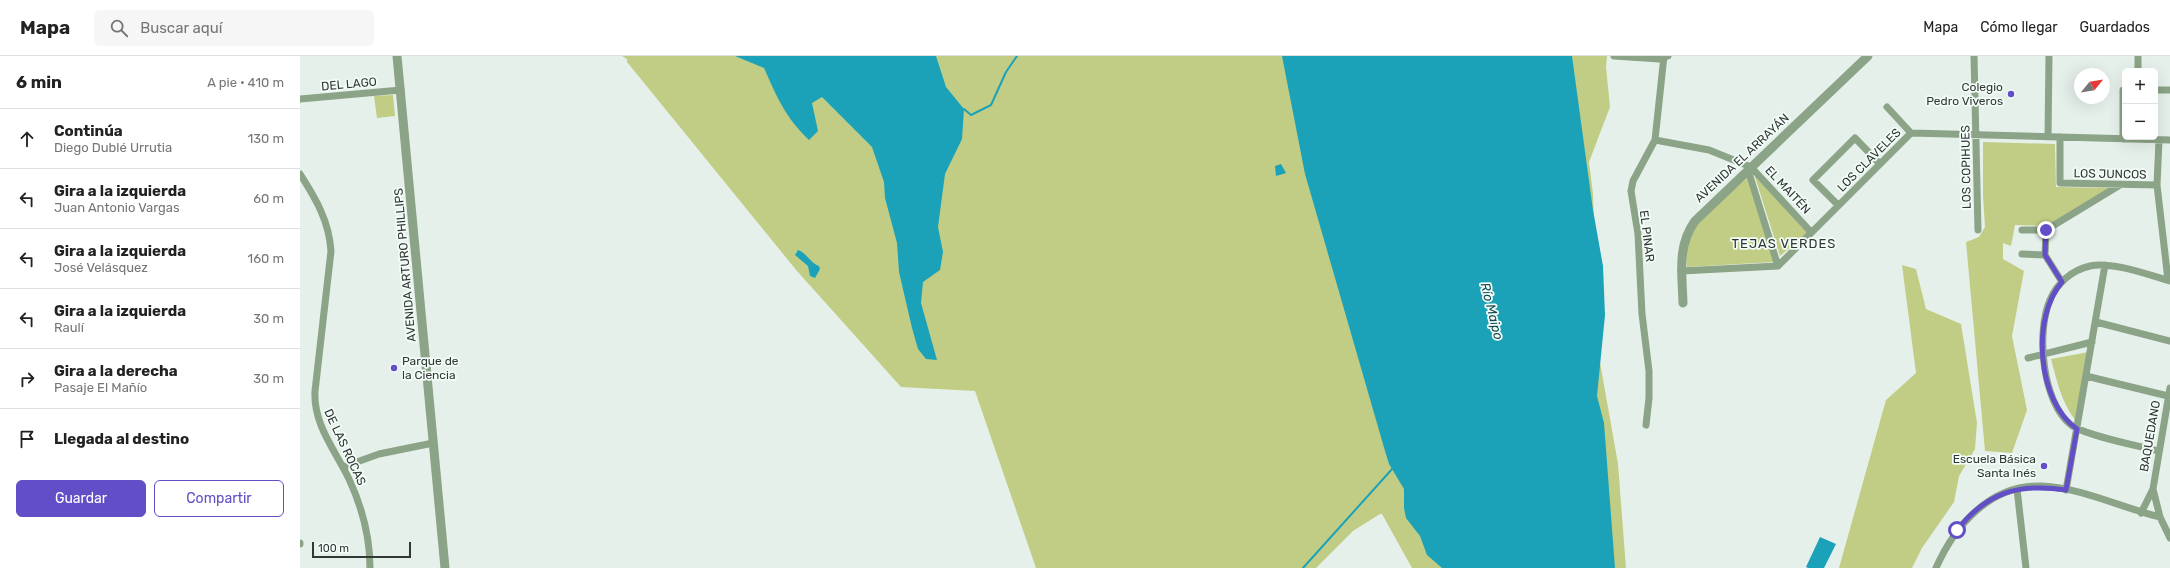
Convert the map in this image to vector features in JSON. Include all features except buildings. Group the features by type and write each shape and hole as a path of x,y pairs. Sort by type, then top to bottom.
{"street":[{"name":"AVENIDA ARTURO PHILLIPS","path":"397,56 446,568"},
{"path":"1614,56 1659,59 1665,57"},
{"name":"AVENIDA EL ARRAYÁN","path":"1682,303 1683,243 1692,224 1861,59 1868,56"},
{"name":"LOS COPIHUES","path":"1974,56 1978,230"},
{"path":"2048,137 2049,56"},
{"path":"2138,56 2138,68"},
{"name":"EL PINAR","path":"1646,425 1649,398 1649,371 1642,314 1638,234 1631,191 1633,180 1655,140 1665,57"},
{"name":"DEL LAGO","path":"300,99 401,90"},
{"path":"2158,90 2170,90"},
{"path":"1887,107 1911,133"},
{"name":"LOS CLAVELES","path":"1778,266 1911,133 2122,139"},
{"name":"LOS JUNCOS","path":"2060,137 2060,184 2158,185"},
{"path":"1838,205 1813,180 1855,138 1880,164"},
{"name":"EL MAITÉN","path":"1655,140 1709,150 1749,168 1812,232"},
{"path":"2158,140 2158,185 2169,281 2105,265 2084,268 2062,282 2053,293 2047,306 2043,353 2054,403 2065,420 2077,429 2158,451"},
{"name":"LOS CLAVELES","path":"2158,140 2170,140"},
{"path":"1682,270 1778,266 1749,168"},
{"name":"DE LAS ROCAS","path":"300,174 324,215 331,241 315,404 321,426 343,467 362,514 369,544 370,568"},
{"path":"2022,230 2046,230 2120,185"},
{"path":"2046,230 2045,255 2062,282"},
{"path":"2022,254 2045,255"},
{"path":"2066,490 2105,265"},
{"path":"2096,322 2170,341"},
{"path":"2028,358 2043,353 2092,342"},
{"path":"2086,376 2168,396"},
{"name":"BAQUEDANO","path":"2141,513 2153,489 2158,451 2170,388"},
{"path":"343,467 379,454 433,443"},
{"path":"1936,568 1951,539 1970,515 1995,498 2017,489 2042,486 2066,490 2160,518"},
{"path":"2017,489 2026,568"},
{"name":"BAQUEDANO","path":"2153,489 2160,518 2168,526 2170,538"}],"green space":[{"path":"622,56 1607,56 1606,67 1610,107 1589,162 1593,194 1598,351 1618,464 1626,568 1412,568 1382,514 1380,514 1353,531 1316,568 1036,568 975,391 901,387 797,271 627,62 627,59"},
{"path":"393,95 395,116 377,118 374,96"},
{"path":"1983,142 2055,144 2056,187 2111,188 2047,226 2015,225 2011,246 2003,243 2003,259 2024,271 2012,336 2027,410 2012,453 1985,451 1966,242 1979,237 1985,227 1983,196"},
{"path":"1754,174 1808,232 1780,256"},
{"path":"1747,178 1774,262 1687,267 1687,252 1690,239 1696,227 1715,206"},
{"path":"1902,265 1916,269 1926,309 1961,324 1977,423 1975,449 1959,476 1954,502 1922,548 1912,568 1839,568 1886,400 1916,373"},
{"path":"2089,352 2075,420 2066,406 2051,359"}],"water":[{"path":"735,56 936,56 946,87 964,109 962,139 945,174 938,227 943,252 940,270 923,282 921,303 937,360 926,359 918,349 899,272 897,243 885,198 884,182 872,147 822,97 812,103 818,131 809,140 788,115 764,68"},
{"name":"Río Maipo","path":"1282,56 1572,56 1593,210 1603,266 1605,315 1597,396 1604,423 1615,568 1442,568 1427,555 1420,536 1406,518 1404,508 1404,489 1389,464 1385,451 1305,174"},
{"path":"1281,164 1286,173 1276,176 1275,166"},
{"path":"798,250 804,253 813,263 819,266 820,269 815,278 810,276 808,266 795,255"},
{"path":"1820,537 1836,544 1824,568 1808,568 1806,567"}],"waterway":[{"path":"964,109 971,115 991,105 1006,72 1017,56"},
{"path":"1303,568 1393,468"}],"place":[{"name":"Colegio Pedro Viveros","path":"2011,94"},
{"name":"Parque de la Ciencia","path":"394,368"},
{"name":"Escuela Básica Santa Inés","path":"2044,466"}],"district":[{"name":"TEJAS VERDES","path":"1784,243"}],"route":[{"path":"1957,530 1978,508 1995,498 2017,489 2042,486 2066,490 2077,429 2065,420 2057,409 2052,397 2046,373 2043,353 2043,332 2047,306 2053,293 2062,282 2045,255 2046,230"}]}
